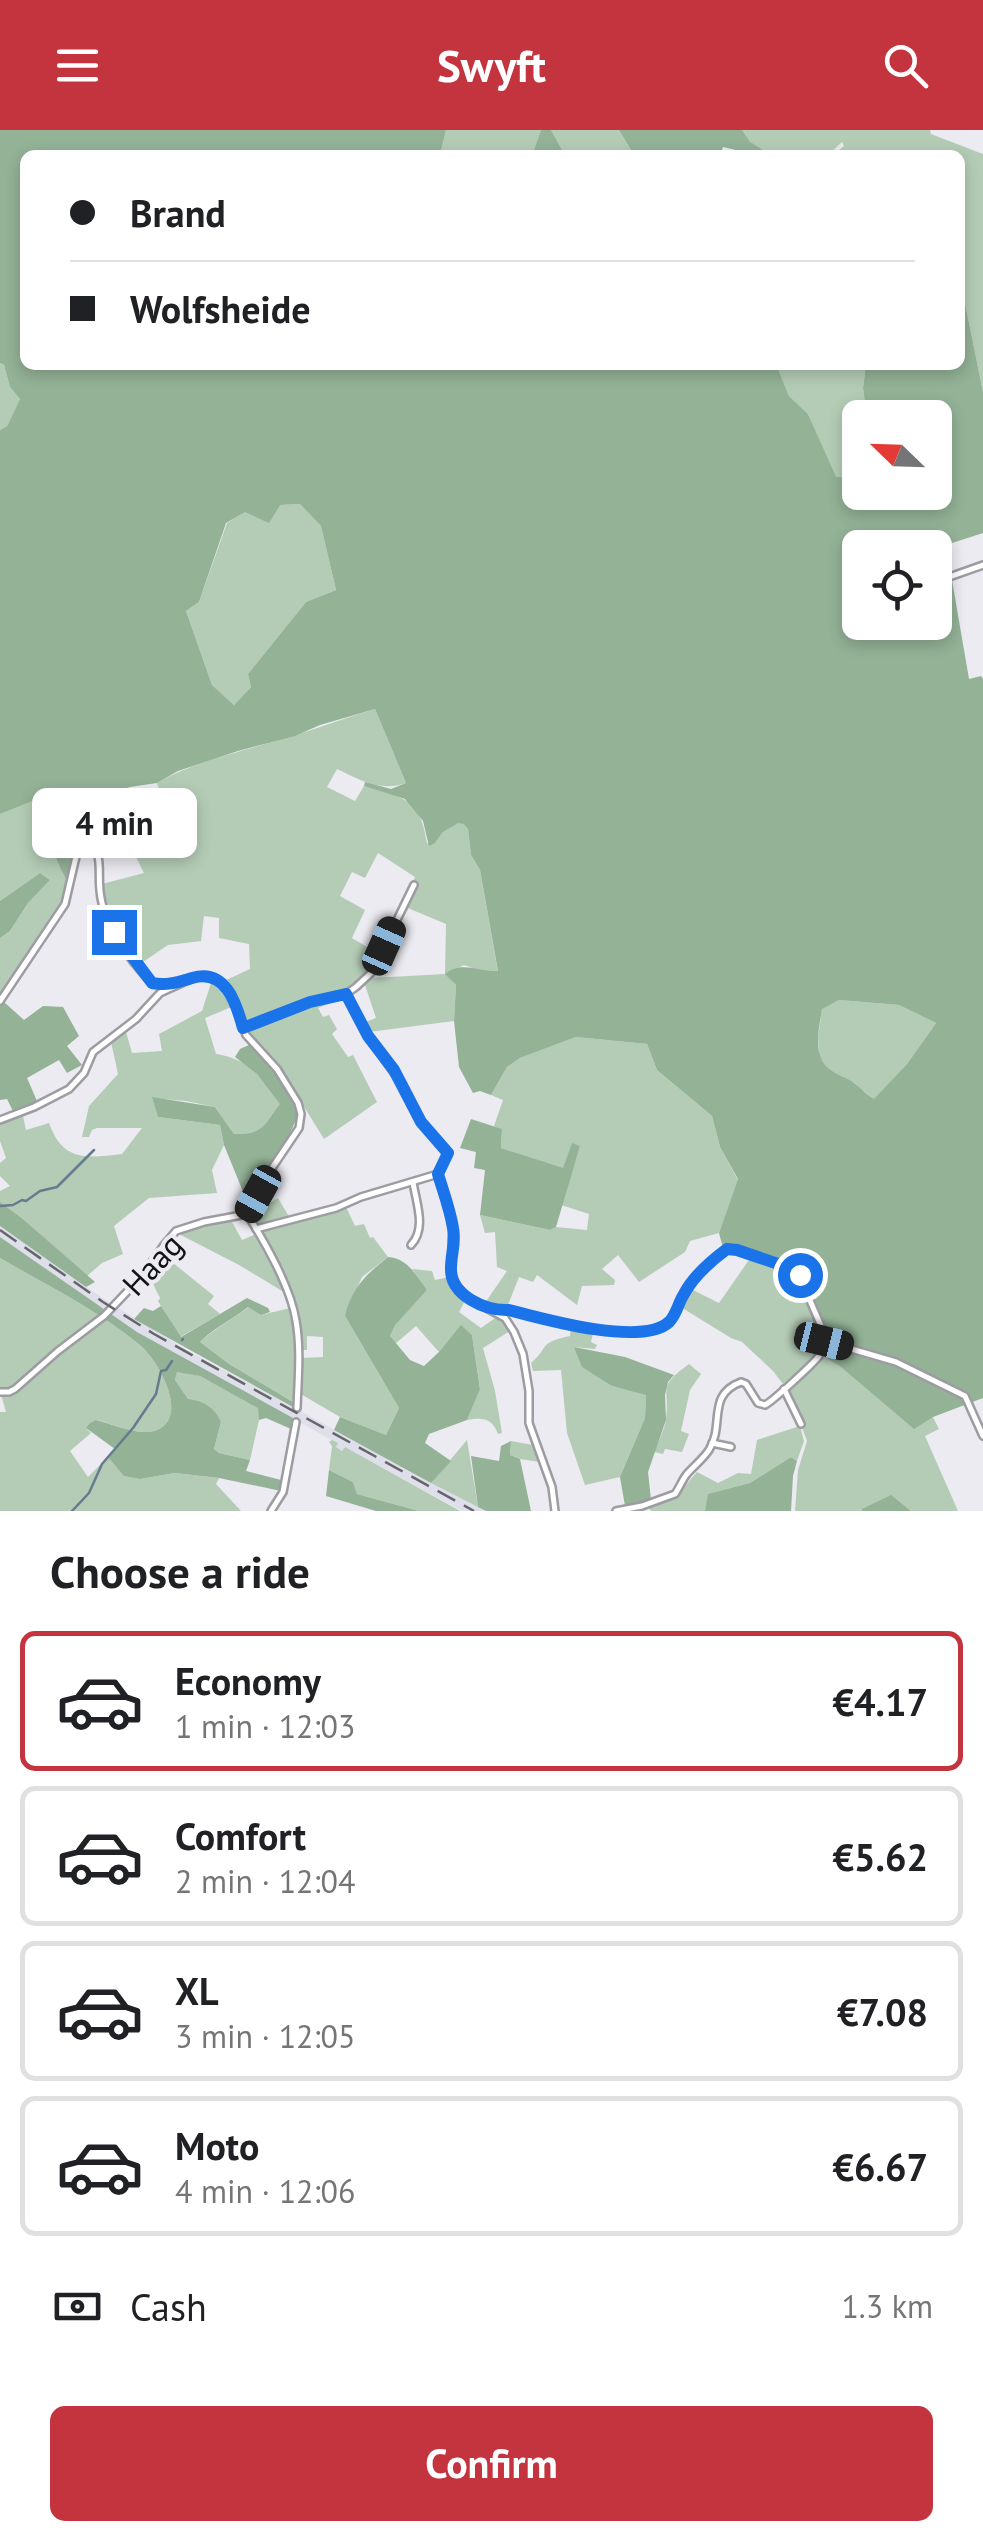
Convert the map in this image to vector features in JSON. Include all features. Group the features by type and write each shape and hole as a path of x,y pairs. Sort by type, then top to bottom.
{"street":[{"path":"952,576 983,565"},
{"path":"0,1001 65,904 83,830 100,856 101,897 114,932 152,983 178,984"},
{"path":"243,1028 310,1002 346,994 356,987 371,972 414,885"},
{"path":"0,1120 69,1089 84,1073 92,1052 136,1019 160,993 192,978 205,976 220,982 236,1002 251,1042 277,1069 301,1114 298,1128 247,1214 272,1258 296,1318 296,1408"},
{"path":"346,994 421,1122 448,1153 438,1174 453,1226 452,1280 468,1298 505,1318 514,1332 523,1354 530,1423 552,1487 555,1511"},
{"path":"256,1229 336,1208 438,1174"},
{"path":"412,1245 421,1229 413,1181"},
{"name":"Haag","path":"0,1392 16,1389 104,1316 141,1278 176,1232 247,1214"},
{"path":"496,1312 509,1310 622,1333 652,1331 670,1321 690,1285 727,1249 796,1270 820,1321 824,1341 814,1362 765,1405 758,1403 746,1384 740,1382 726,1390 708,1452 683,1478 675,1494 644,1509 616,1511"},
{"path":"824,1341 896,1362 965,1396 983,1436"},
{"path":"784,1389 801,1424"},
{"path":"261,1511 271,1511 283,1492 296,1422"},
{"path":"712,1443 731,1447"}],"shaded area":[{"path":"0,1226 104,1299 183,1348 486,1511 462,1511 346,1448 343,1451 336,1447 337,1443 137,1332 0,1237"}],"green space":[{"path":"0,130 446,130 441,150 20,150 20,370 778,370 789,396 808,414 836,477 842,477 842,510 952,510 952,400 865,400 863,388 865,370 965,370 965,303 983,392 983,533 952,543 952,530 842,530 842,640 952,640 952,580 969,679 983,679 983,1398 933,1417 914,1429 823,1356 823,1322 798,1268 723,1248 719,1233 738,1179 720,1147 712,1116 657,1070 647,1044 576,1037 520,1058 507,1067 491,1095 473,1093 459,1067 454,1021 456,985 445,974 464,967 498,971 480,870 471,855 464,824 458,823 443,832 429,846 423,821 405,799 364,786 365,782 391,789 406,783 375,709 178,771 157,783 102,795 85,794 68,883 32,801 0,814 0,430 7,426 20,399 0,363","holes":["300,504 321,526 336,590 306,602 248,674 251,687 234,705 212,685 186,611 199,602 226,523 245,512 269,523 280,505","839,1000 899,1005 936,1023 907,1064 874,1099 821,1059 818,1043 822,1009"]},
{"path":"446,130 541,130 534,150 441,150"},
{"path":"541,130 551,130 562,150 534,150"},
{"path":"551,130 619,130 631,150 562,150"},
{"path":"619,130 742,130 750,142 763,150 723,147 631,150"},
{"path":"742,130 930,130 931,134 983,154 983,392 965,303 965,150 839,150 844,146 842,142 833,150 763,150 750,143"},
{"path":"0,363 20,399 7,426 0,430"},
{"path":"778,370 865,370 865,400 842,400 842,477 835,477 808,414 789,396"},
{"path":"300,504 321,526 336,590 306,602 248,674 251,687 234,705 212,685 186,611 199,602 227,523 246,511"},
{"path":"375,709 406,783 379,785 337,769 327,787 355,801 364,786 407,802 420,816 427,843 435,843 458,822 465,824 471,855 480,870 498,972 464,965 446,974 456,985 454,1021 369,1032 363,1023 376,1018 365,985 371,978 445,974 446,924 403,906 415,877 378,853 365,878 352,872 340,896 365,910 352,938 377,953 362,980 347,989 339,1000 318,1008 323,1017 329,1015 337,1029 332,1034 348,1057 353,1055 377,1102 324,1139 279,1066 250,1036 239,1004 224,981 250,969 249,944 219,938 219,918 204,916 201,941 168,945 140,964 111,917 102,884 144,873 131,847 132,837 162,840 162,829 152,827 151,801 162,797 157,783 206,762"},
{"path":"32,800 68,883 60,909 0,996 0,938 10,931 28,903 50,880 40,873 0,901 0,814"},
{"path":"40,873 50,880 28,903 10,931 0,938 0,901"},
{"path":"212,980 230,995 234,1006 205,1018 216,1054 246,1065 281,1104 257,1130 234,1134 215,1107 153,1098 158,1117 220,1125 224,1145 212,1170 217,1193 149,1198 114,1226 123,1254 102,1263 87,1276 0,1202 0,1191 10,1186 0,1176 0,1163 6,1158 0,1124 23,1116 26,1130 49,1123 61,1145 77,1155 122,1154 142,1128 97,1128 89,1137 82,1137 89,1106 118,1074 111,1042 126,1032 132,1053 162,1051 159,1034 202,1011"},
{"path":"839,1000 899,1005 936,1023 907,1064 874,1100 856,1084 827,1069 819,1057 822,1008"},
{"path":"4,1002 24,1020 43,1006 63,1007 79,1036 67,1046 82,1065 67,1073 59,1060 27,1078 37,1101 13,1111 7,1099 0,1100 0,1006"},
{"path":"576,1037 647,1044 657,1070 712,1116 720,1147 738,1180 719,1233 690,1241 685,1252 639,1282 618,1255 602,1269 615,1280 614,1285 582,1286 577,1305 537,1275 533,1282 519,1277 508,1305 496,1308 485,1303 507,1271 497,1267 495,1232 485,1233 480,1215 550,1230 587,1230 589,1214 561,1205 580,1146 572,1144 563,1169 501,1148 502,1130 494,1126 503,1100 491,1095 507,1067 520,1058"},
{"path":"249,1045 268,1063 298,1112 284,1145 252,1196 246,1199 220,1125 158,1117 152,1097 215,1107 234,1134 257,1130 280,1104 257,1074 235,1057"},
{"path":"471,1119 502,1129 501,1148 563,1168 572,1143 580,1146 556,1227 550,1230 480,1215 485,1170 474,1168 476,1152 460,1148"},
{"path":"278,1198 288,1215 299,1221 346,1207 355,1226 364,1224 370,1238 388,1257 362,1277 345,1316 399,1408 386,1435 340,1417 299,1393 301,1358 323,1357 323,1337 307,1336 307,1350 301,1350 298,1317 286,1289 282,1291 177,1233 231,1220 242,1240 263,1231 250,1215"},
{"path":"0,1202 95,1282 86,1287 0,1226"},
{"path":"0,1237 137,1332 293,1418 291,1429 266,1418 259,1420 258,1408 200,1376 177,1372 175,1380 188,1399 208,1406 221,1422 214,1449 250,1460 246,1471 281,1480 281,1491 175,1473 140,1479 124,1476 108,1457 115,1449 86,1428 96,1420 135,1431 157,1430 171,1413 162,1375 147,1352 124,1332 0,1258"},
{"path":"162,1254 214,1296 208,1304 220,1314 180,1337 158,1301 147,1272"},
{"path":"388,1257 406,1264 427,1290 390,1336 410,1360 424,1366 461,1325 472,1335 480,1389 467,1420 429,1434 425,1443 451,1461 431,1483 334,1430 340,1417 386,1435 399,1408 345,1316 361,1282"},
{"path":"751,1257 793,1271 819,1326 815,1352 783,1384 742,1342 679,1306 689,1288 719,1303"},
{"path":"0,1258 124,1332 147,1352 168,1388 171,1413 157,1430 135,1431 97,1420 86,1428 91,1433 70,1451 88,1477 108,1457 125,1476 140,1479 175,1473 219,1478 216,1484 241,1511 0,1511 0,1412 6,1412 0,1391"},
{"path":"412,1269 432,1271 435,1280 449,1277 455,1292 466,1299 459,1312 481,1328 498,1316 510,1331 483,1348 502,1433 498,1434 486,1420 467,1420 480,1388 472,1335 461,1326 439,1352 416,1326 395,1344 390,1336 394,1325 427,1290"},
{"path":"247,1298 270,1312 261,1315 248,1307 200,1342 293,1402 293,1407 134,1319 144,1308 153,1311 161,1306 181,1337"},
{"path":"249,1307 261,1315 290,1308 296,1339 293,1402 200,1342"},
{"path":"571,1325 594,1330 591,1342 597,1345 595,1349 574,1347 612,1386 646,1394 645,1418 620,1477 585,1485 567,1433 561,1370 533,1371 531,1363 548,1343 570,1336"},
{"path":"574,1347 625,1357 674,1375 668,1382 666,1420 648,1472 651,1500 625,1506 620,1477 645,1418 646,1395 612,1386 582,1367"},
{"path":"823,1356 933,1417 939,1429 925,1436 958,1511 911,1511 891,1496 862,1511 795,1511 798,1470 807,1441 788,1389"},
{"path":"689,1364 701,1374 690,1390 681,1431 689,1434 682,1452 654,1452 666,1420 668,1384"},
{"path":"177,1371 200,1376 259,1408 250,1460 214,1449 221,1422 188,1399 175,1380"},
{"path":"800,1426 804,1441 797,1461 791,1457 750,1483 709,1494 705,1511 651,1511 648,1507 677,1495 697,1472 718,1483 738,1473 751,1474 757,1440"},
{"path":"332,1440 342,1451 345,1447 460,1511 419,1511 357,1494 353,1482 329,1470"},
{"path":"467,1440 478,1507 431,1483"},
{"path":"511,1441 533,1445 540,1462 510,1455"},
{"path":"511,1441 510,1455 520,1459 531,1511 486,1511 478,1507 471,1456 499,1461 501,1446"},
{"path":"791,1457 797,1461 791,1511 705,1511 708,1494 750,1483"},
{"path":"329,1470 353,1482 357,1494 419,1511 376,1511 326,1496"},
{"path":"891,1495 911,1511 862,1511 862,1509"}],"waterway":[{"path":"0,1206 26,1201 40,1191 57,1187 94,1150"},
{"path":"72,1511 89,1493 102,1464 156,1394 161,1371 172,1361"}],"railway":[{"path":"0,1230 154,1334 474,1511"}],"route":[{"path":"114,932 152,983 178,984 205,976 220,982 236,1002 243,1028 310,1002 346,994 360,1024 394,1070 421,1122 448,1153 438,1174 453,1226 452,1280 468,1298 496,1312 509,1310 622,1333 644,1333 670,1321 690,1285 727,1249 796,1270 800,1275"}]}
